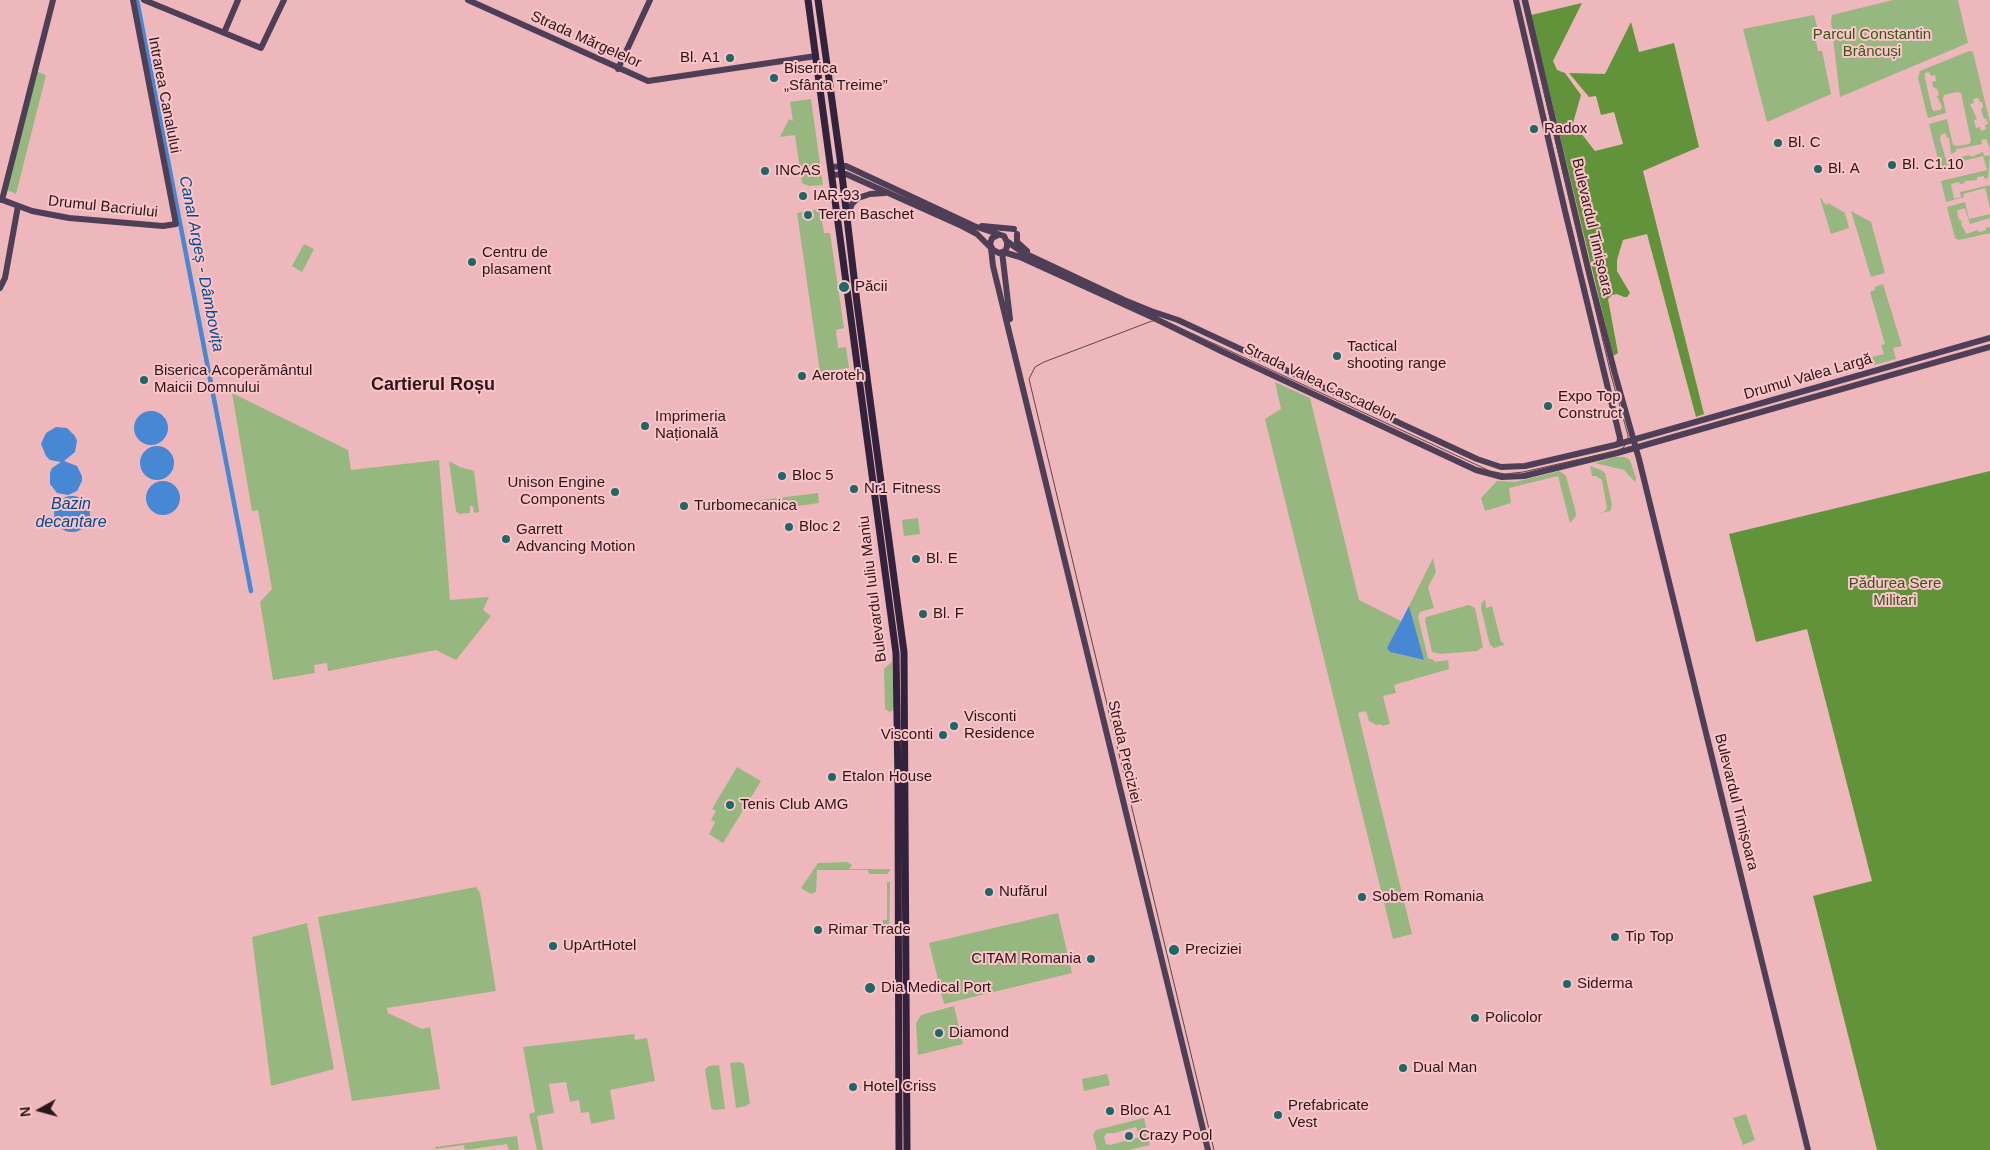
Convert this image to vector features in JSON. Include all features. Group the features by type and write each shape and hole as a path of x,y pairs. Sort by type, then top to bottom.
{"main road":[{"path":"1,199 53,0"},
{"name":"Intrarea Canalului","path":"133,0 176,224"},
{"path":"144,0 261,48 284,0"},
{"path":"224,33 238,0"},
{"name":"Strada Mărgelelor","path":"468,0 618,69 653,82 816,56"},
{"path":"618,69 650,0"},
{"name":"Bulevardul Iuliu Maniu","path":"808,0 892,621 901,717"},
{"name":"Bulevardul Iuliu Maniu","path":"818,0 842,170 846,218 904,659 901,717 902,925 903,1057 907,1150"},
{"name":"Bulevardul Timișoara","path":"1516,0 1621,441 1628,450"},
{"name":"Bulevardul Timișoara","path":"1525,0 1612,366 1639,459 1808,1150"},
{"path":"1543,114 1552,112"},
{"path":"831,171 842,170 883,183 974,226 1004,236 1008,242 1006,249 1002,252 995,252 971,230 842,170"},
{"path":"846,218 852,204 858,198 870,194 889,193"},
{"name":"Drumul Bacriului","path":"1,199 41,213 78,219 163,226 176,224"},
{"path":"0,288 5,278 18,206"},
{"path":"974,226 1016,232 1018,244 1036,258"},
{"path":"991,248 991,240 998,235"},
{"name":"Strada Valea Cascadelor","path":"1008,242 1036,258 1146,309 1178,320 1486,464 1501,467 1522,466 1621,441 1634,440"},
{"name":"Strada Preciziei","path":"991,248 1016,359 1208,1150"},
{"name":"Strada Valea Cascadelor","path":"1002,252 1016,256 1154,318 1487,474 1502,477 1524,476 1636,448"},
{"name":"Strada Preciziei","path":"1002,252 1010,330"},
{"path":"1004,276 1008,261 1016,256"},
{"name":"Drumul Valea Largă","path":"1634,440 1990,338"},
{"name":"Drumul Valea Largă","path":"1636,448 1990,347"},
{"path":"1902,363 1905,371"},
{"path":"1894,366 1896,374"},
{"path":"1374,422 1378,413"},
{"path":"1421,444 1425,435"},
{"path":"1621,441 1636,448"},
{"path":"1628,450 1639,459"},
{"path":"1522,466 1524,476"},
{"name":"Bulevardul Iuliu Maniu","path":"899,1150 903,1057"}],"green space":[{"name":"Parcul Constantin Brâncuși","path":"1893,0 1958,0 1968,43 1840,97 1831,21 1832,15"},
{"path":"1582,3 1553,61 1557,70 1565,73 1581,95 1573,123 1595,151 1623,144 1614,112 1601,115 1596,96 1589,97 1569,73 1605,74 1631,22 1639,52 1674,43 1699,147 1643,171 1704,414 1696,417 1647,234 1623,240 1617,260 1617,271 1630,293 1627,297 1617,294 1612,295 1608,299 1618,353 1613,356 1531,15"},
{"path":"1814,15 1818,30 1814,31 1818,51 1822,51 1831,94 1767,122 1743,29"},
{"path":"1969,51 1973,52 1990,123 1990,148 1986,139 1981,140 1982,144 1957,149 1951,154 1949,137 1947,138 1946,133 1941,135 1940,139 1947,163 1953,162 1952,159 1970,155 1971,157 1983,152 1984,156 1990,155 1988,178 1985,179 1984,176 1977,177 1977,180 1951,184 1954,199 1961,197 1960,192 1990,185 1990,208 1985,188 1963,194 1964,197 1946,202 1941,181 1987,170 1983,156 1940,167 1929,124 1947,119 1953,145 1969,144 1971,141 1961,93 1944,95 1946,113 1928,118 1918,78 1920,71","holes":["1929,72 1931,76 1935,75 1936,81 1932,82 1939,95 1937,96 1942,107 1940,110 1934,111 1932,109 1925,78 1925,73","1978,98 1982,102 1983,108 1981,109 1984,119 1986,118 1988,124 1985,125 1986,129 1981,131 1980,127 1976,128 1974,120 1977,119 1970,104 1974,103 1973,99"]},
{"path":"35,71 46,75 16,194 7,190"},
{"path":"811,99 823,185 809,186 802,183 795,135 780,137 789,119 793,121 790,102"},
{"path":"1820,198 1827,205 1828,203 1845,213 1849,228 1831,234"},
{"path":"1965,202 1969,219 1990,214 1990,218 1970,224 1965,208 1958,210 1959,220 1961,220 1966,234 1978,230 1979,232 1986,230 1986,228 1990,227 1990,233 1959,240 1955,238 1947,207"},
{"path":"820,209 824,233 830,233 844,328 836,330 838,348 846,347 849,368 820,372 797,213"},
{"path":"1851,211 1871,222 1885,273 1871,277"},
{"path":"304,244 314,249 302,272 292,266"},
{"path":"1883,284 1902,346 1893,348 1896,359 1874,365 1872,357 1884,354 1881,345 1885,344 1870,292 1875,290 1875,287"},
{"path":"1275,382 1310,398 1359,600 1401,621 1388,648 1390,652 1423,660 1409,606 1433,558 1436,572 1428,587 1434,608 1420,612 1418,617 1428,658 1434,660 1434,662 1448,660 1449,669 1394,685 1396,693 1383,696 1390,724 1376,725 1369,721 1366,711 1358,713 1412,934 1393,939 1265,419 1281,409"},
{"path":"232,393 348,450 351,470 439,460 450,600 489,597 483,610 491,616 456,660 436,650 328,671 327,663 314,665 315,673 273,680 260,602 272,589 258,510 252,511"},
{"path":"1615,457 1625,457 1630,460 1636,478 1635,482 1624,470 1595,463"},
{"path":"449,461 474,471 479,512 474,513 473,506 470,506 470,513 459,514 456,511"},
{"path":"1590,466 1605,473 1612,505 1610,511 1593,515 1604,512 1607,508 1602,480 1592,476"},
{"path":"1560,471 1566,476 1576,513 1576,516 1570,523 1558,476 1509,488 1511,503 1485,511 1481,498 1497,481 1515,482"},
{"name":"Pădurea Sere Militari","path":"1990,471 1990,1150 1877,1150 1813,896 1872,881 1807,629 1756,642 1729,534"},
{"path":"818,493 819,503 755,512 754,501"},
{"path":"918,518 920,534 904,536 902,520"},
{"path":"1485,600 1486,608 1492,606 1501,642 1504,645 1494,648 1490,645 1481,608 1482,602"},
{"path":"1469,605 1475,608 1483,647 1477,651 1440,654 1432,652 1425,621 1426,617"},
{"path":"892,662 894,709 890,712 885,709 884,669"},
{"name":"Tenis Club AMG","path":"737,767 761,781 723,843 709,834 715,822 711,820 716,811 712,809"},
{"path":"847,862 852,865 849,869 890,869 890,871 887,874 869,874 868,870 817,870 816,892 811,894 801,888 818,863"},
{"path":"887,882 890,882 889,936 868,926 870,924 882,924 883,920 887,920"},
{"path":"476,887 480,893 496,991 387,1008 388,1013 422,1029 430,1027 440,1089 352,1101 318,917"},
{"path":"1058,913 1072,973 944,1004 929,943"},
{"path":"307,923 334,1069 271,1086 252,937"},
{"name":"Diamond","path":"954,1006 963,1044 918,1055 916,1023 921,1015"},
{"path":"634,1034 635,1040 647,1038 655,1081 610,1090 615,1119 591,1124 589,1112 581,1113 579,1100 570,1102 566,1082 549,1084 554,1113 537,1116 543,1150 537,1150 529,1114 535,1112 523,1047"},
{"path":"740,1062 744,1064 750,1103 736,1108 730,1063"},
{"path":"719,1065 725,1109 714,1110 711,1108 705,1069 709,1066"},
{"path":"1107,1074 1110,1085 1084,1091 1082,1079"},
{"path":"1746,1114 1755,1140 1743,1145 1733,1118"},
{"path":"1144,1118 1150,1145 1129,1150 1097,1150 1093,1135 1096,1130","holes":["1136,1127 1140,1137 1110,1145 1106,1144 1104,1137 1107,1133"]},
{"path":"517,1136 519,1150 509,1150 507,1144 465,1150 464,1145 436,1149 435,1147"}],"water":[{"path":"151,411 163,416 168,428 163,440 151,445 139,440 134,428 139,416"},
{"path":"56,427 67,428 77,441 75,452 64,461 77,466 82,476 82,481 77,491 68,495 57,493 50,484 52,468 61,462 50,460 46,456 41,444 46,433"},
{"name":"Bazin decantare","path":"157,446 164,447 169,451 173,456 173,470 169,475 164,479 157,480 150,479 145,475 141,470 140,463 141,456 145,451 150,447"},
{"name":"Bazin decantare","path":"163,481 175,486 180,498 175,510 163,515 151,510 146,498 151,486"},
{"name":"Bazin decantare","path":"72,496 79,497 85,501 89,507 89,521 85,527 79,531 72,532 65,531 59,527 55,521 54,514 55,507 59,501 65,497"},
{"path":"1409,606 1424,660 1390,652 1387,648"}],"waterway":[{"name":"Canal Argeș - Dâmbovița","path":"137,0 251,591"}],"tram line":[{"path":"1214,1150 1029,379 1035,367 1044,362 1152,321 1163,320 1490,471 1505,474 1523,472 1623,448 1628,441 1628,435 1611,375 1522,0"}],"place":[{"name":"Bl. A1","path":"730,58"},
{"name":"Biserica „Sfânta Treime”","path":"774,78"},
{"name":"Radox","path":"1534,129"},
{"name":"Bl. C","path":"1778,143"},
{"name":"Bl. C1.10","path":"1892,165"},
{"name":"Bl. A","path":"1818,169"},
{"name":"INCAS","path":"765,171"},
{"name":"IAR-93","path":"803,196"},
{"name":"Teren Baschet","path":"808,215"},
{"name":"Centru de plasament","path":"472,262"},
{"name":"Păcii","path":"844,287"},
{"name":"Tactical shooting range","path":"1337,356"},
{"name":"Aeroteh","path":"802,376"},
{"name":"Biserica Acoperământul Maicii Domnului","path":"144,380"},
{"name":"Expo Top Construct","path":"1548,406"},
{"name":"Imprimeria Națională","path":"645,426"},
{"name":"Bloc 5","path":"782,476"},
{"name":"Nr1 Fitness","path":"854,489"},
{"name":"Unison Engine Components","path":"615,492"},
{"name":"Turbomecanica","path":"684,506"},
{"name":"Bloc 2","path":"789,527"},
{"name":"Garrett Advancing Motion","path":"506,539"},
{"name":"Bl. E","path":"916,559"},
{"name":"Bl. F","path":"923,614"},
{"name":"Visconti Residence","path":"954,726"},
{"name":"Visconti","path":"943,735"},
{"name":"Etalon House","path":"832,777"},
{"name":"Tenis Club AMG","path":"730,805"},
{"name":"Nufărul","path":"989,892"},
{"name":"Sobem Romania","path":"1362,897"},
{"name":"Rimar Trade","path":"818,930"},
{"name":"Tip Top","path":"1615,937"},
{"name":"UpArtHotel","path":"553,946"},
{"name":"Preciziei","path":"1174,950"},
{"name":"CITAM Romania","path":"1091,959"},
{"name":"Siderma","path":"1567,984"},
{"name":"Dia Medical Port","path":"870,988"},
{"name":"Policolor","path":"1475,1018"},
{"name":"Diamond","path":"939,1033"},
{"name":"Dual Man","path":"1403,1068"},
{"name":"Hotel Criss","path":"853,1087"},
{"name":"Bloc A1","path":"1110,1111"},
{"name":"Prefabricate Vest","path":"1278,1115"},
{"name":"Crazy Pool","path":"1129,1136"}],"district":[{"name":"Cartierul Roșu","path":"433,385"}]}
